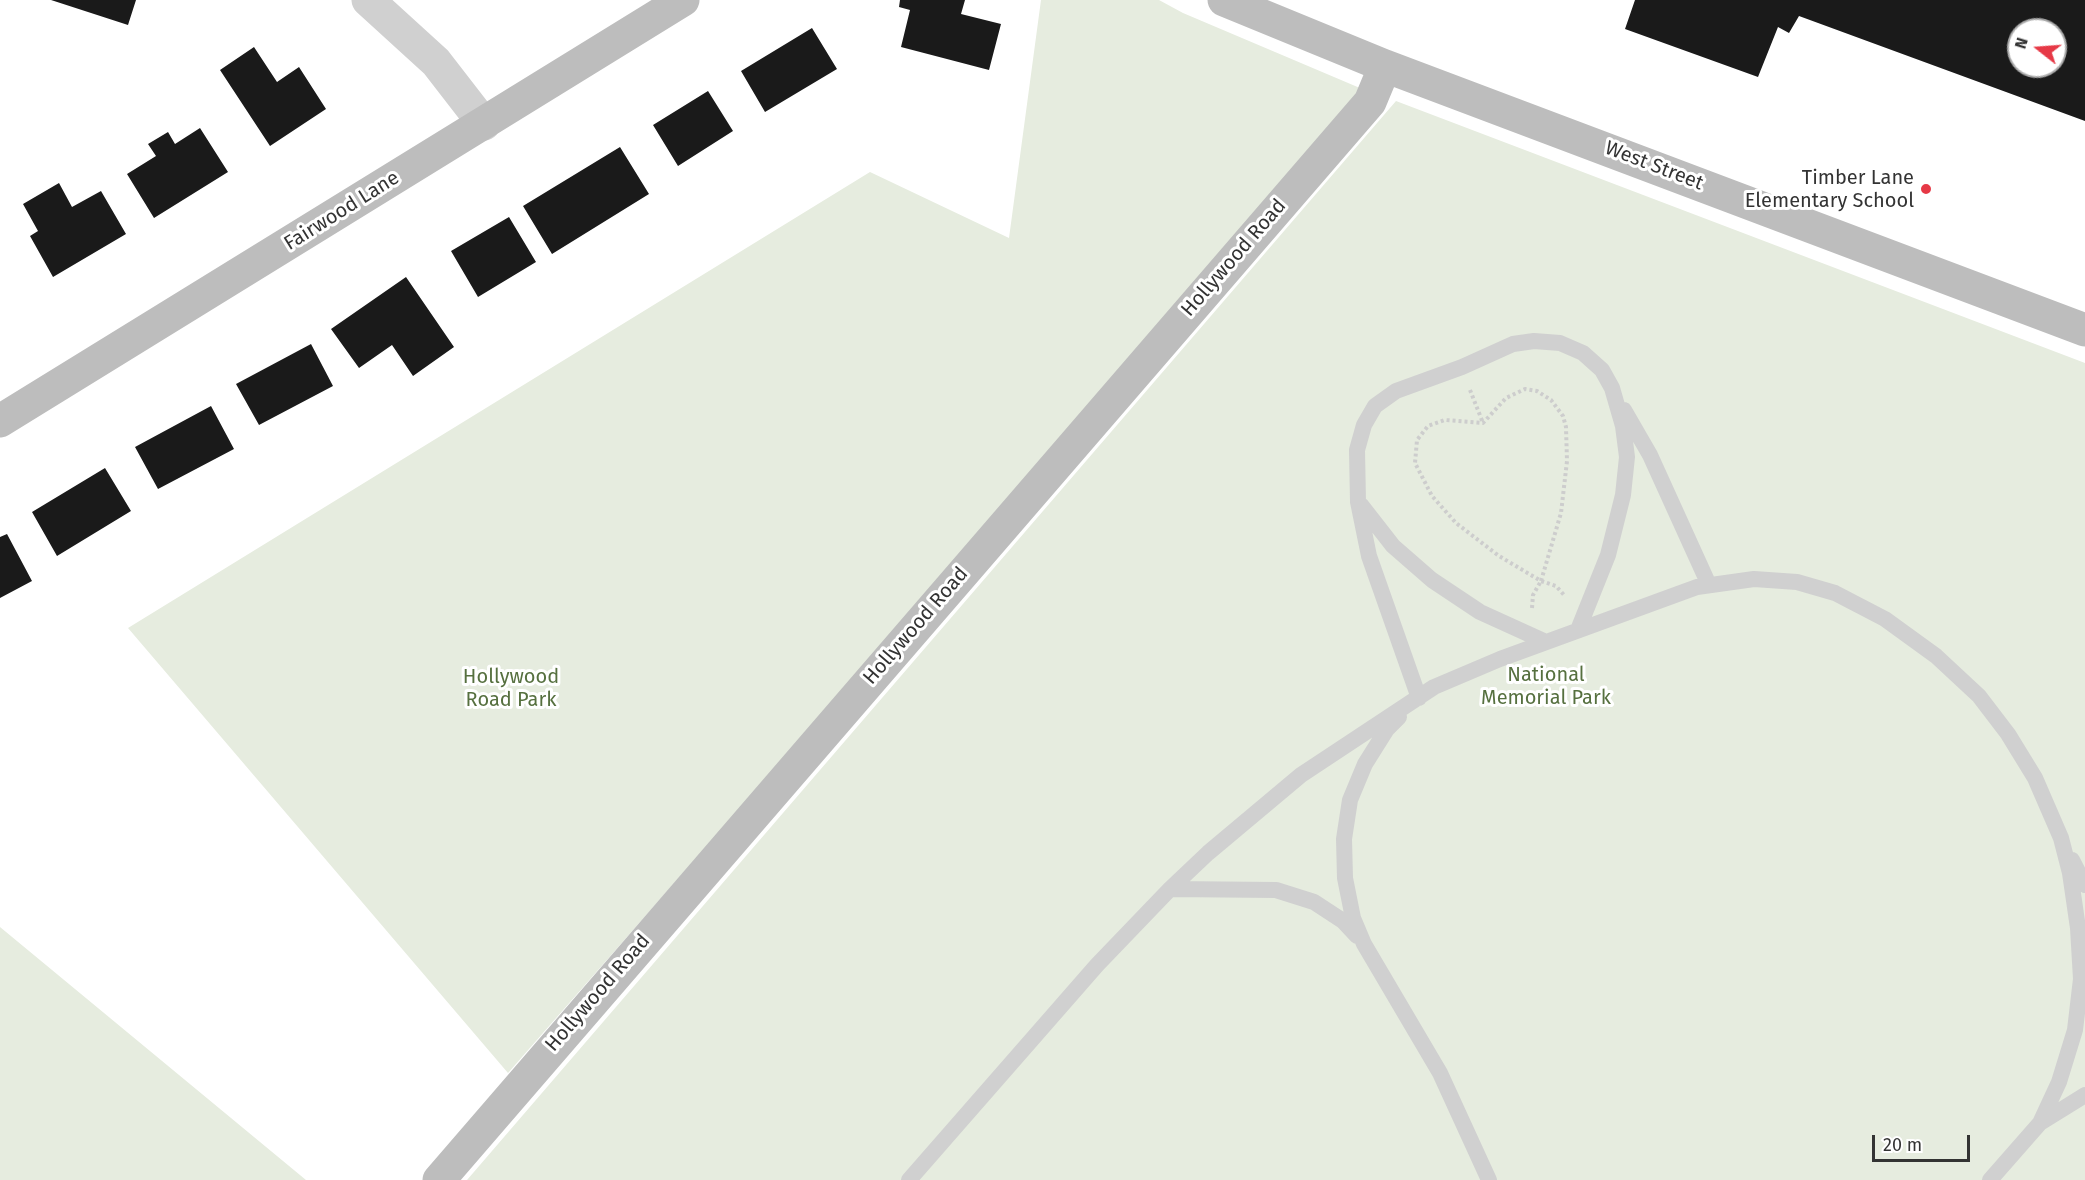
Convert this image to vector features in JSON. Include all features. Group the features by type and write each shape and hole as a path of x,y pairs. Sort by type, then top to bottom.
{"street":[{"path":"368,0 436,62 484,124"},
{"name":"Fairwood Lane","path":"0,422 683,0"},
{"name":"West Street","path":"1224,0 1384,66 2085,330"},
{"name":"Hollywood Road","path":"439,1180 1370,102 1384,66"}],"lane":[{"path":"1419,698 1369,556 1359,502 1357,450 1364,425 1375,406 1396,391 1462,367 1513,344 1534,341 1560,343 1583,353 1602,370 1650,455 1709,585"},
{"path":"1578,630 1608,555 1623,495 1627,457 1623,426 1612,388"},
{"path":"1359,502 1393,546 1432,580 1480,612 1546,642"},
{"path":"909,1180 1089,974 1170,889 1208,853 1301,775 1434,687 1578,630 1709,585 1754,579 1797,582 1835,593 1885,619 1919,644 1978,696 2008,734 2035,778 2061,838 2085,885"},
{"path":"1419,698 1387,729 1365,765 1350,800 1344,839 1345,878 1353,918 1364,944 1440,1073 1489,1180"},
{"path":"1990,1180 2040,1123 2059,1082 2075,1030 2081,979 2079,928 2070,873 2061,838"},
{"path":"1170,889 1276,890 1314,902 1343,921 1364,944"},
{"path":"2040,1123 2085,1095"}],"path":[{"path":"1483,423 1506,398 1525,389 1546,396 1563,416 1567,444 1565,485 1555,539 1541,581 1531,601 1533,611 1537,615"},
{"path":"1476,405 1483,423"},
{"path":"1483,423 1445,420 1428,426 1416,445 1417,469 1438,505 1456,523 1493,552 1541,581 1560,589 1565,598 1565,604"}],"green space":[{"name":"Hollywood Road Park","path":"1041,0 1159,0 1183,13 1367,91 508,1073 128,628 870,172 1009,238"},
{"name":"National Memorial Park","path":"1396,101 2085,363 2085,1180 467,1180"},
{"path":"0,927 306,1180 0,1180"}],"building":[{"path":"51,0 136,0 128,25"},
{"path":"900,0 965,0 961,14 1001,24 989,70 901,47 910,10 899,7"},
{"path":"1635,0 2085,0 2085,121 1799,16 1789,33 1778,27 1758,77 1625,29"},
{"path":"812,28 837,69 765,112 741,71"},
{"path":"254,47 277,82 299,67 326,109 270,146 220,70"},
{"path":"708,91 733,131 678,166 653,125"},
{"path":"200,128 228,172 154,218 127,174 156,156 148,144 168,132 175,144"},
{"path":"620,147 649,194 552,254 523,206"},
{"path":"59,183 72,207 101,191 126,234 53,277 30,236 38,231 23,204"},
{"path":"509,217 536,262 478,297 451,251"},
{"path":"406,277 454,347 413,376 392,345 359,368 331,329"},
{"path":"311,344 333,386 259,425 236,384"},
{"path":"211,406 234,449 158,489 135,447"},
{"path":"105,468 131,511 57,556 32,512"},
{"path":"7,534 32,581 0,598 0,537"}],"place":[{"name":"Timber Lane Elementary School","path":"1926,189"}]}
